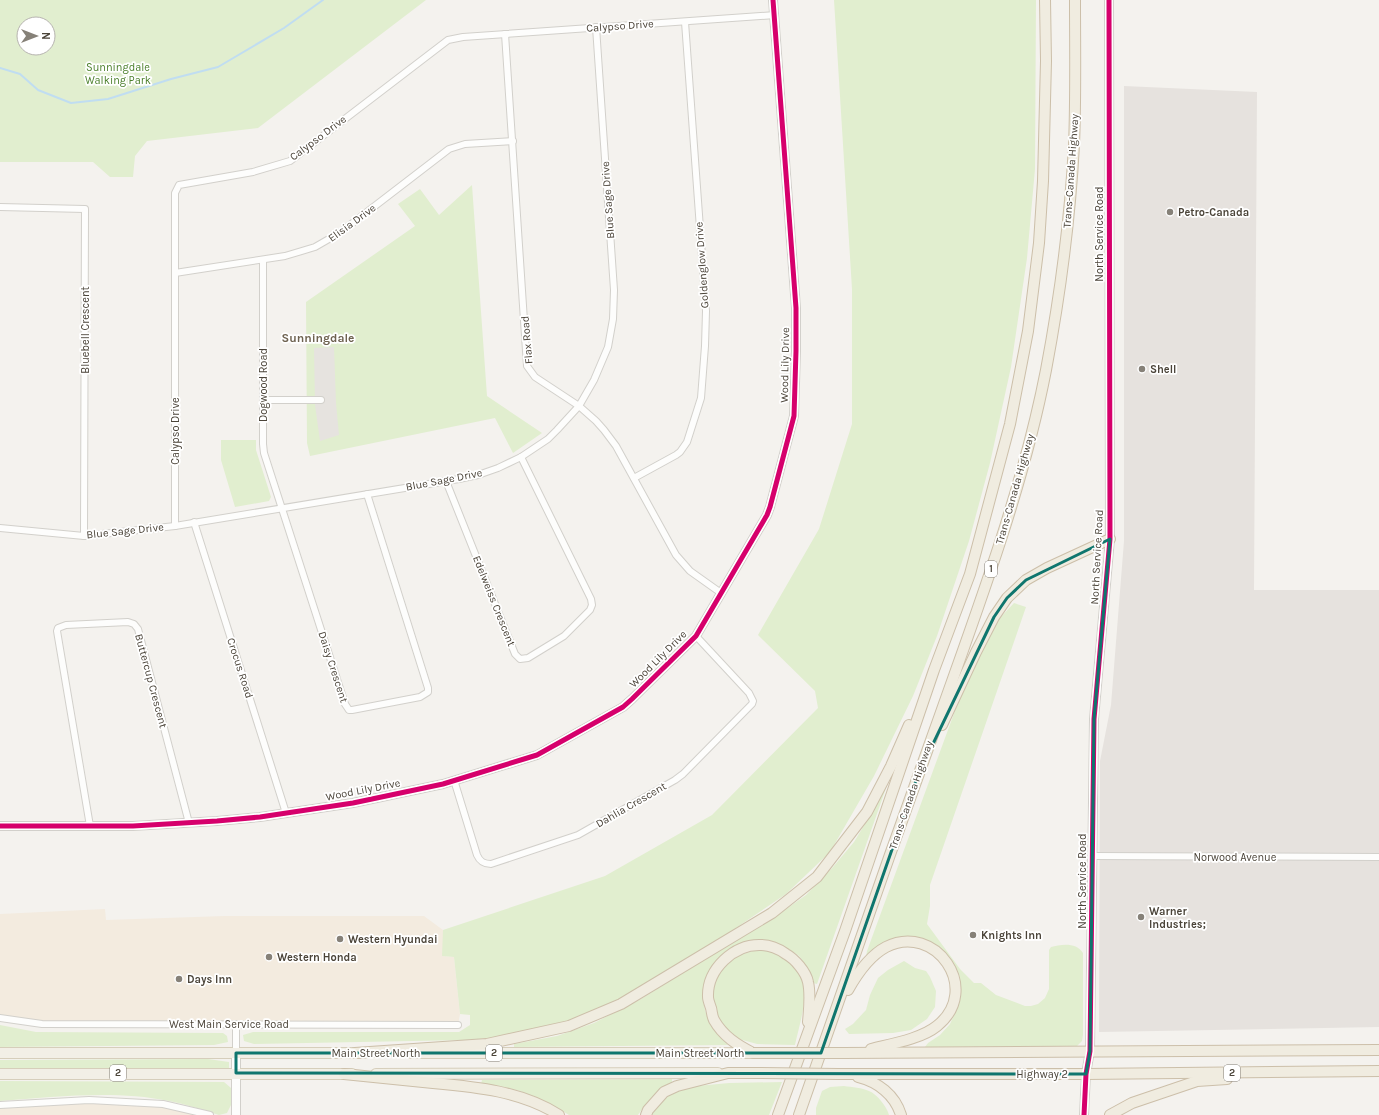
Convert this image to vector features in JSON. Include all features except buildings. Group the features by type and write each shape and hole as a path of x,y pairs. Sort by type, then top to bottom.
{"highway":[{"name":"Trans-Canada Highway","path":"778,1115 847,923 934,670 970,574 1010,424 1028,330 1039,243 1043,181 1046,0"},
{"name":"Trans-Canada Highway","path":"799,1115 988,578 1019,478 1037,412 1046,372 1064,257 1070,201 1074,122 1075,0"},
{"path":"918,775 976,652 994,617 1007,598 1026,580 1047,568 1110,539"},
{"path":"355,1053 487,1044 569,1026 621,1004 772,913 817,877 867,812 891,766 934,670"},
{"path":"835,1012 862,967 886,947 907,942 918,944 939,954 948,963 956,986 952,1008 948,1016 936,1027 910,1039 856,1053"},
{"path":"753,1053 735,1044 720,1029 713,1018 708,997 710,981 720,963 733,952 746,947 761,945 777,948 792,957 803,971 808,981 810,1000 808,1033"},
{"name":"Highway 2","path":"753,1053 1379,1050"},
{"name":"Highway 2","path":"646,1115 648,1110 664,1092 676,1086 728,1073 1086,1074 1379,1071"},
{"path":"1110,1115 1132,1103 1197,1081 1310,1072"},
{"path":"344,1074 481,1088 513,1095 545,1106 559,1115"},
{"path":"841,1074 866,1079 879,1085 891,1096 898,1106 901,1115"},
{"path":"806,1115 811,1081"}],"main road":[{"name":"Main Street North","path":"0,1053 753,1053"},
{"name":"Main Street North","path":"0,1074 728,1073"}],"street":[{"name":"Wood Lily Drive","path":"0,826 133,826 231,820 352,803 454,780 541,753 623,706 696,636 770,508 794,416 796,308 773,0"},
{"name":"North Service Road","path":"1084,1115 1086,1074 1090,1052 1094,718 1110,539 1109,0"},
{"name":"Calypso Drive","path":"175,526 175,194 179,185 253,172 290,161 448,40 463,37 775,15"},
{"name":"Goldenglow Drive","path":"634,478 680,452 687,442 701,398 706,346 706,311 685,22"},
{"name":"Blue Sage Drive","path":"0,528 84,536 175,526 446,481 489,472 521,457 557,430 579,406 594,380 604,359 612,331 614,290 596,27"},
{"name":"Flax Road","path":"505,34 527,366 535,377 579,406 596,421 610,437 634,478 670,546 682,563 699,578 721,593"},
{"name":"Elisia Drive","path":"175,273 263,260 306,250 333,238 454,147 465,144 513,141"},
{"name":"Bluebell Crescent","path":"0,207 85,209 84,536"},
{"name":"Dogwood Road","path":"263,260 263,448 282,508"},
{"path":"263,400 321,400"},
{"name":"Edelweiss Crescent","path":"446,481 515,654 520,659 528,658 564,636 590,610 592,605 591,599 521,457"},
{"name":"Daisy Crescent","path":"282,508 345,704 348,710 356,710 420,697 428,692 367,494"},
{"name":"Crocus Road","path":"194,522 286,813"},
{"name":"Buttercup Crescent","path":"90,826 57,631 58,628 66,625 128,622 134,624 138,629 189,823"},
{"name":"Dahlia Crescent","path":"454,780 478,859 486,864 490,864 578,835 675,780 683,774 752,704 753,701 749,693 696,636"},
{"name":"Norwood Avenue","path":"1092,856 1379,858"},
{"name":"West Main Service Road","path":"0,1018 42,1024 458,1025"},
{"path":"236,1024 236,1115"},
{"path":"0,1105 89,1100 163,1104 210,1115"}],"highlighted area":[{"path":"1110,539 1094,719 1090,1051 1086,1074 236,1073 236,1053 821,1053 918,775 994,617 1007,598 1026,580"}],"shaded area":[{"path":"1124,86 1257,92 1254,590 1379,590 1379,1027 1099,1032 1100,761 1111,705 1124,541"},
{"path":"334,347 339,435 320,441 315,405 314,348"},
{"path":"105,909 106,920 224,916 424,916 443,930 443,956 454,957 460,1014 458,1025 42,1024 0,1018 0,914"},
{"path":"89,1100 163,1104 210,1115 0,1115 0,1105"}],"green space":[{"name":"Sunningdale Walking Park","path":"0,0 426,0 258,128 147,141 135,156 133,177 110,177 93,162 0,162"},
{"path":"834,0 1036,0 1035,169 1027,258 1011,367 990,463 969,541 937,636 913,696 874,776 830,852 786,894 727,934 619,999 570,1021 503,1037 466,1040 254,1044 244,1041 243,1035 253,1032 459,1032 470,1025 470,1015 460,1014 454,957 442,956 443,930 605,876 712,815 818,708 815,691 758,635 819,529 852,424 852,289"},
{"path":"472,185 487,396 542,433 513,453 495,418 310,456 307,443 306,302 415,226 398,204 420,189 439,215"},
{"path":"221,440 256,440 256,450 271,497 269,501 235,507 221,460"},
{"path":"1014,603 1026,607 930,885 930,906 927,924 960,969 974,983 981,983 996,995 1025,1006 1038,1004 1045,998 1049,989 1049,950 1051,947 1059,945 1073,945 1080,949 1083,953 1082,1041 1077,1046 925,1047 928,1043 940,1035 950,1024 957,1009 959,996 956,977 936,955 907,943 866,957 867,951 956,708 998,620"},
{"path":"891,774 817,984 813,983 803,961 795,953 775,943 750,941 738,944 728,950 718,959 706,980 704,1004 707,1016 716,1032 728,1045 514,1047 514,1044 557,1036 594,1023 641,999 782,912 806,895 833,867 854,842 874,809"},
{"path":"759,949 780,955 792,963 799,973 803,984 804,995 801,1020 795,1045 757,1044 739,1039 724,1027 714,1013 712,996 715,981 721,969 734,957"},
{"path":"904,961 915,968 926,971 936,991 935,1007 927,1019 911,1030 893,1033 849,1034 845,1029 853,1024 866,1010 870,995 878,978 888,970"},
{"path":"0,1025 36,1032 223,1033 227,1036 228,1042 214,1045 0,1047"},
{"path":"208,1059 229,1062 229,1068 0,1068 0,1060"},
{"path":"672,1079 672,1083 653,1097 638,1115 569,1115 551,1104 520,1091 500,1086 481,1084 482,1080"},
{"path":"0,1081 224,1082 231,1088 231,1105 227,1113 219,1115 175,1102 127,1096 84,1095 0,1101"},
{"path":"782,1082 769,1115 650,1115 654,1108 667,1096 686,1087 729,1083"},
{"path":"844,1086 869,1091 881,1101 889,1115 816,1115 816,1108 822,1091 830,1087"}],"waterway":[{"path":"0,68 20,74 38,90 71,103 108,99 171,79 218,67 284,28 323,0"}],"cycle path":[{"path":"0,826 133,826 260,817 353,803 443,784 537,755 623,707 696,636 767,515 794,416 796,308 773,0"},
{"path":"1084,1115 1086,1074 1090,1051 1094,719 1110,539 1109,0"}],"place":[{"name":"Petro-Canada","path":"1170,212"},
{"name":"Shell","path":"1142,369"},
{"name":"Warner Industries;","path":"1141,917"},
{"name":"Knights Inn","path":"973,935"},
{"name":"Western Hyundai","path":"340,939"},
{"name":"Western Honda","path":"269,957"},
{"name":"Days Inn","path":"179,979"}],"district":[{"name":"Sunningdale","path":"318,338"}]}
